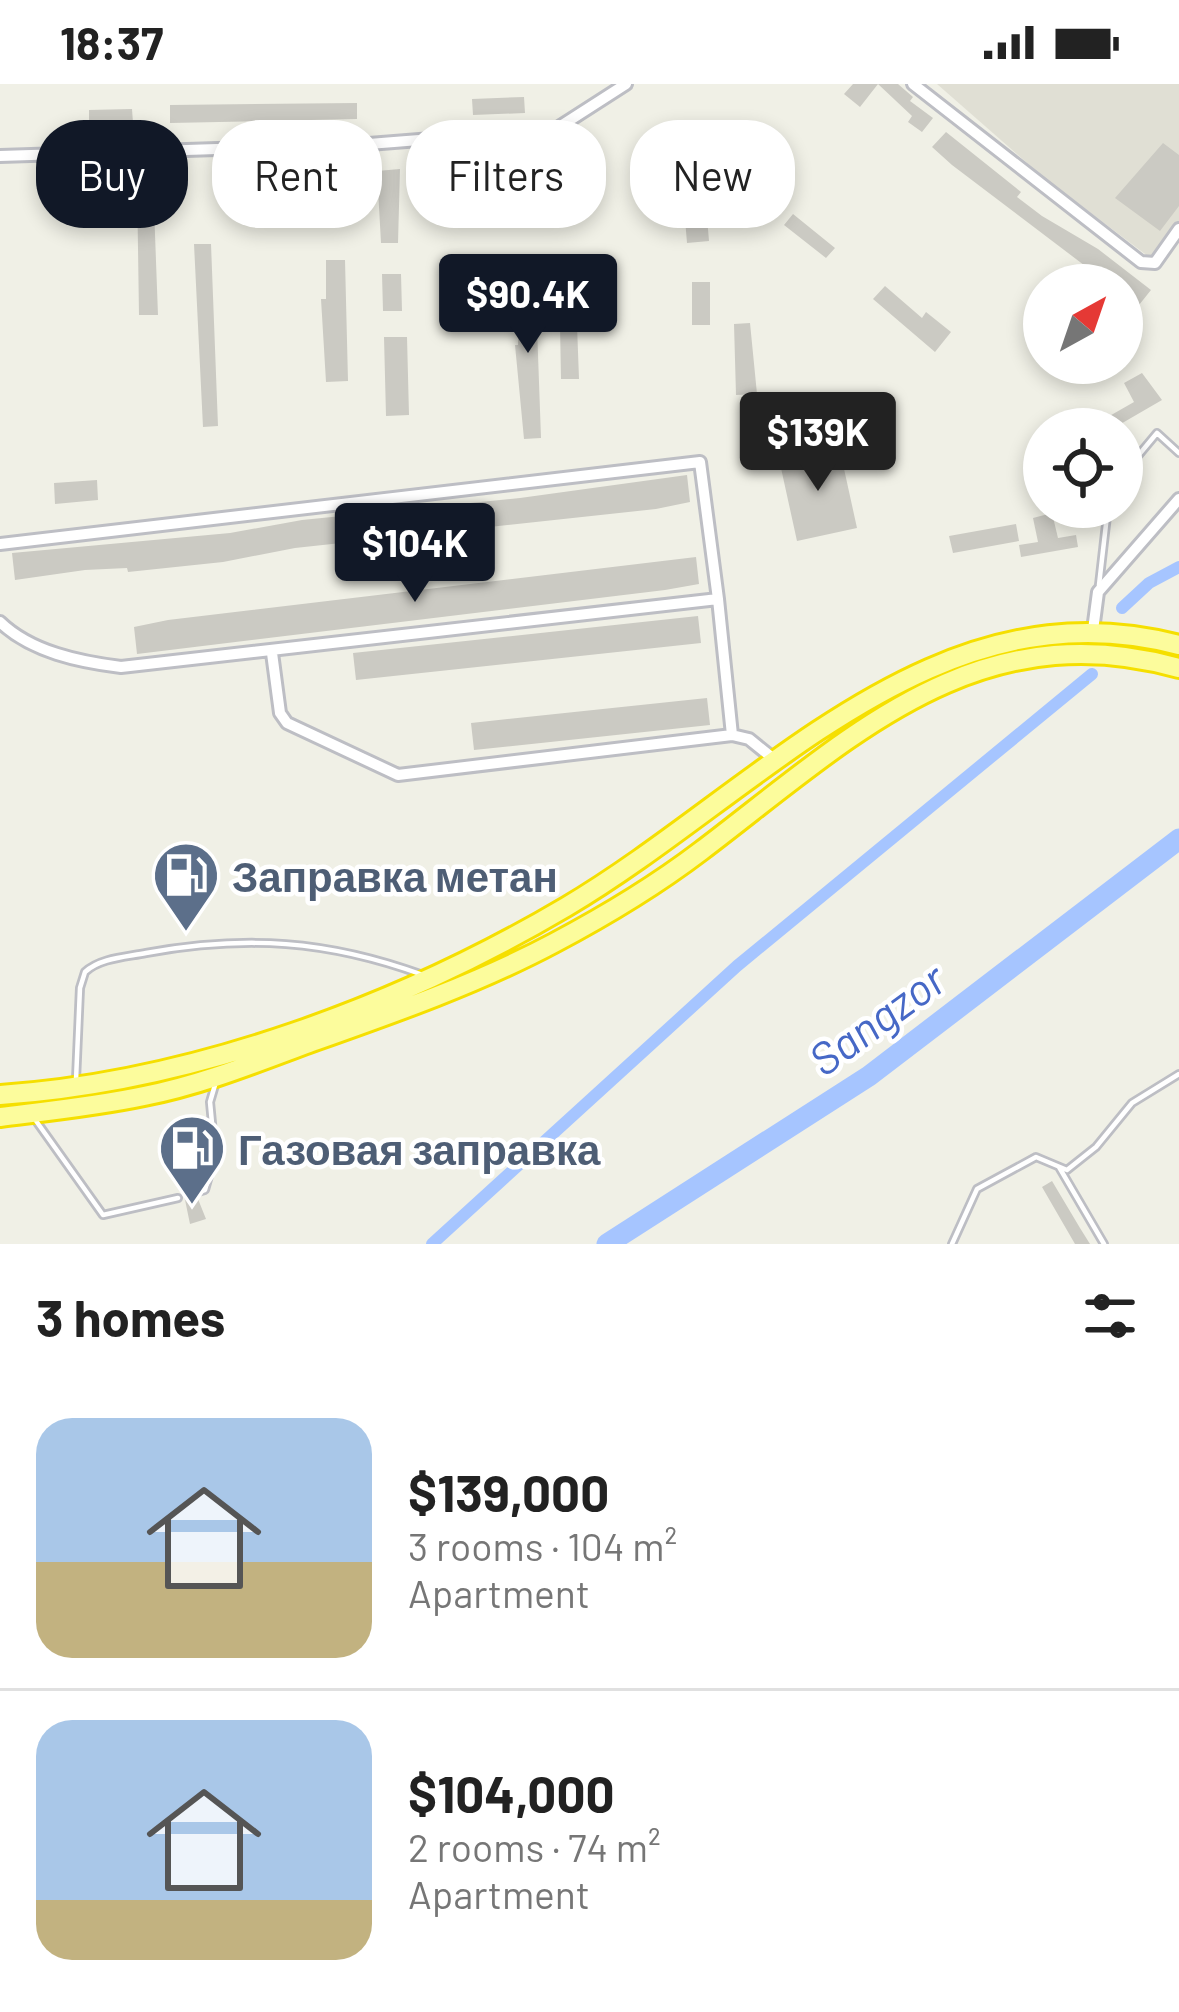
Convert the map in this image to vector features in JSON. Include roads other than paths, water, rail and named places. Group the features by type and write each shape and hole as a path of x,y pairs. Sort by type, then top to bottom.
{"highway":[{"path":"0,1095 78,1089 173,1070 428,977 566,907 677,835 849,711 940,662 1018,637 1094,630 1179,645"},
{"path":"0,1118 144,1097 217,1077 499,969 626,902 695,856 861,727 950,679 993,664 1061,652 1141,657 1179,668"},
{"path":"677,835 694,839 695,856"}],"street":[{"path":"0,155 369,144 556,129 626,84"},
{"path":"913,84 1142,262 1155,263 1179,229"},
{"path":"0,544 700,462 732,735"},
{"path":"1094,630 1098,592 1179,499"},
{"path":"0,622 43,648 88,663 121,667 718,599"},
{"path":"272,653 280,713 287,723 398,775 732,735 749,739 777,763"}],"lane":[{"path":"1143,449 1156,433 1179,453"},
{"path":"1098,592 1106,528"},
{"path":"78,1089 80,988 85,972 104,961 204,943 312,943 378,958 428,977"},
{"path":"952,1244 977,1189 1036,1157 1067,1170 1079,1164 1132,1103 1179,1074"},
{"path":"198,1192 205,1190 215,1155 210,1102 217,1077"},
{"path":"30,1114 103,1215 178,1198"},
{"path":"1059,1167 1104,1244"}],"waterway":[{"path":"1122,608 1149,583 1179,567"},
{"path":"432,1244 737,966 1092,674"},
{"name":"Sangzor","path":"607,1244 869,1076 1179,839"}],"place":[{"name":"Заправка метан","path":"186,934"},
{"name":"Газовая заправка","path":"192,1207"}]}
